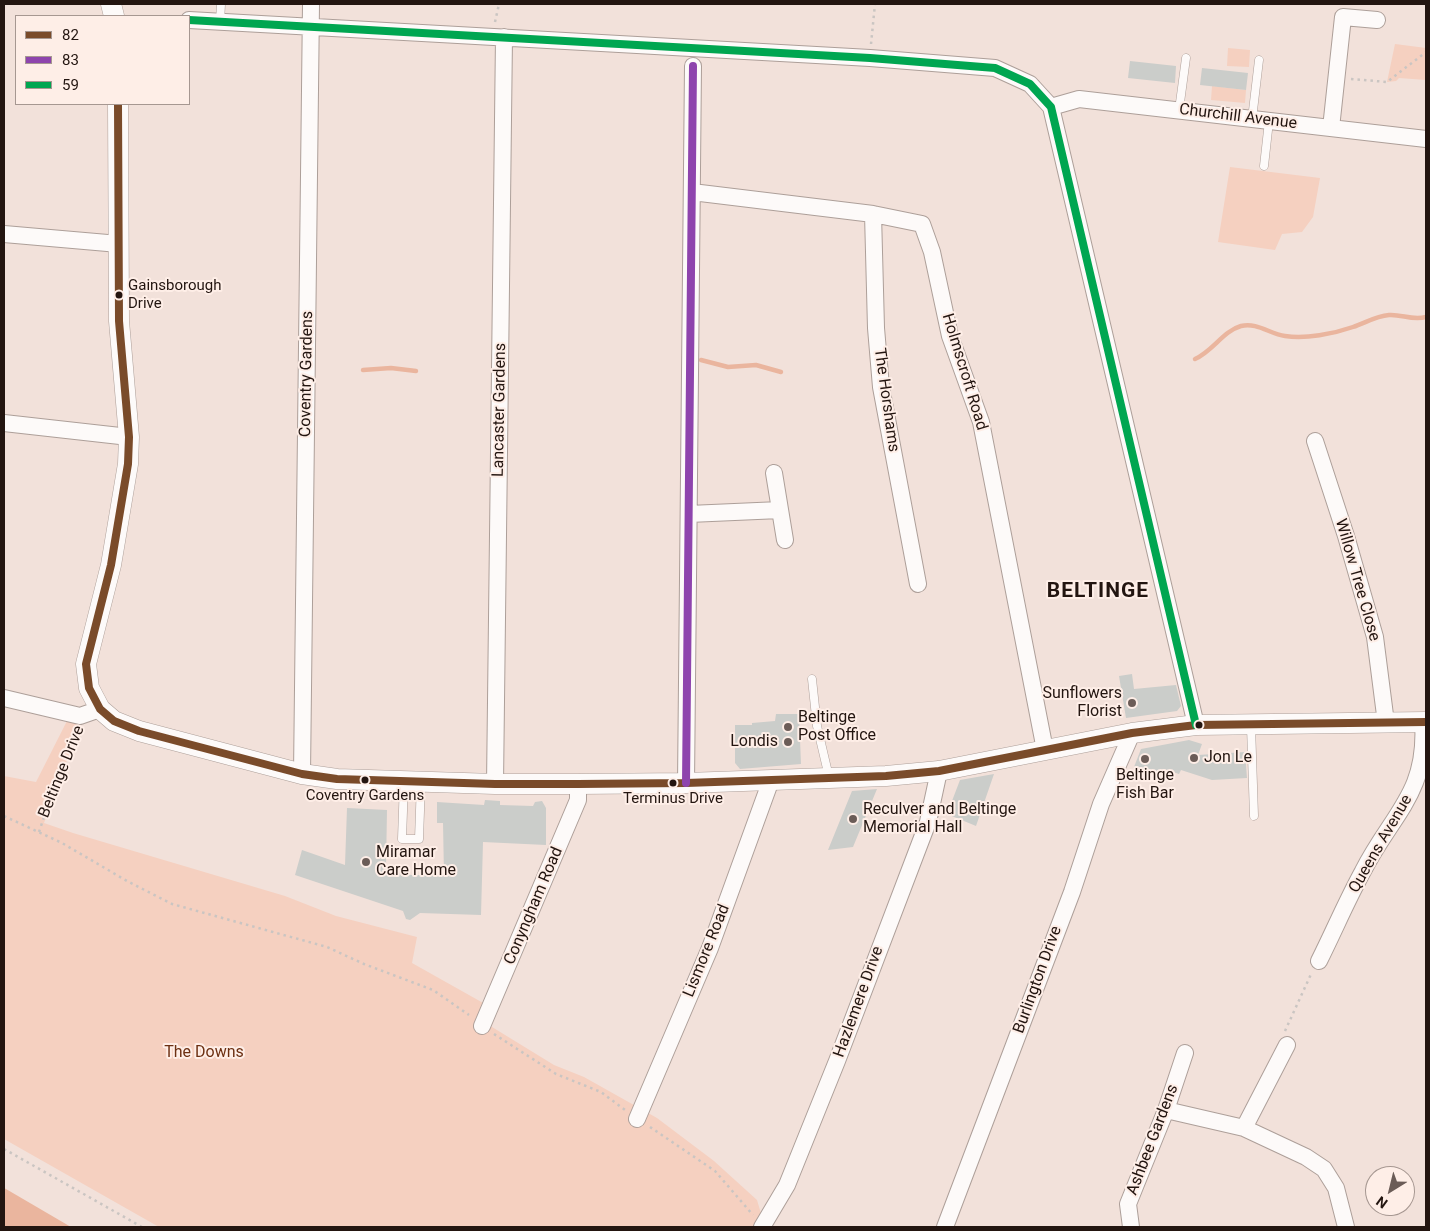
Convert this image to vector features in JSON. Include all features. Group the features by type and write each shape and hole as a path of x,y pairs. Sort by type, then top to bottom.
{"street":[{"name":"Coventry Gardens","path":"302,774 311,4"},
{"path":"1331,128 1343,17 1377,20"},
{"path":"190,20 870,58 995,68 1030,84 1051,107 1196,725"},
{"name":"Lancaster Gardens","path":"495,784 499,37"},
{"path":"686,783 693,66"},
{"name":"Churchill Avenue","path":"1051,107 1079,99 1426,139"},
{"path":"94,711 86,664 112,556 126,473 129,437 119,320 118,105"},
{"name":"Holmscroft Road","path":"692,192 873,214 922,224 932,252 950,336 981,422 1045,750"},
{"name":"The Horshams","path":"873,214 876,328 881,387 918,584"},
{"path":"4,234 119,244"},
{"path":"4,423 129,437"},
{"name":"Willow Tree Close","path":"1315,441 1346,536 1375,637 1386,723"},
{"path":"774,473 785,540"},
{"path":"689,514 780,510"},
{"path":"4,698 80,716 94,711 139,731 302,774 337,779 495,784 686,783 886,776 939,770 1132,734 1196,725 1425,722"},
{"name":"Beltinge Drive","path":"78,729 94,711"},
{"name":"Queens Avenue","path":"1320,961 1363,870 1411,794 1421,770 1425,722"},
{"name":"Burlington Drive","path":"945,1227 1072,892 1101,804 1132,734"},
{"name":"Hazlemere Drive","path":"760,1223 787,1185 837,1061 928,822 939,770"},
{"name":"Lismore Road","path":"637,1119 710,948 771,780"},
{"name":"Conyngham Road","path":"482,1026 578,800 578,784"},
{"path":"1244,1128 1287,1045"},
{"name":"Ashbee Gardens","path":"1131,1227 1128,1204 1166,1110 1185,1052"},
{"path":"1166,1110 1244,1128 1306,1157 1324,1169 1336,1188 1346,1227"}],"lane":[{"path":"220,4 220,22"},
{"path":"1179,110 1186,58"},
{"path":"1252,119 1259,60"},
{"path":"1264,166 1269,121"},
{"path":"812,679 817,726 830,779"},
{"path":"1251,724 1254,816"},
{"path":"412,782 420,839 402,839 412,782"}],"path":[{"path":"499,4 499,37"},
{"path":"870,58 875,4"},
{"path":"1337,77 1387,82 1426,52"},
{"name":"Beltinge Drive","path":"40,832 50,796 73,735 78,729"},
{"path":"4,816 40,832 172,904 328,947 364,964 433,990 462,1009 482,1026 556,1074 601,1092 637,1119 714,1171 760,1223"},
{"path":"1287,1045 1284,1035 1308,978 1320,961"},
{"path":"4,1149 142,1227"}],"green space":[{"path":"1395,44 1426,48 1426,80 1399,78 1396,81 1387,82"},
{"path":"1228,48 1250,50 1249,67 1227,66"},
{"path":"1212,86 1246,90 1245,103 1211,100"},
{"path":"1230,167 1320,178 1313,217 1302,232 1282,234 1275,250 1218,242"},
{"name":"The Downs","path":"69,717 77,721 80,737 64,766 44,823 285,896 336,916 417,937 412,963 485,1004 479,1019 554,1065 584,1077 657,1118 714,1161 757,1200 765,1227 159,1227 4,1139 4,776 36,782"}],"shaded area":[{"path":"4,1188 6,1189 71,1227 4,1227"}],"building":[{"path":"1130,61 1176,66 1175,83 1128,78"},
{"path":"1202,68 1248,73 1246,90 1200,85"},
{"path":"1132,674 1134,689 1176,685 1181,706 1177,711 1126,718 1119,676"},
{"path":"776,714 799,714 801,764 740,769 735,763 735,725 752,725 752,723 775,721"},
{"path":"1189,740 1202,744 1198,755 1245,752 1247,778 1212,780 1181,770 1179,774 1164,769 1160,779 1134,767 1141,749"},
{"path":"994,774 976,826 947,814 960,780"},
{"name":"Reculver and Beltinge Memorial Hall","path":"877,789 853,847 828,850 852,791"},
{"name":"Miramar Care Home","path":"485,800 500,801 500,805 533,806 535,802 542,801 546,808 546,845 483,842 481,915 420,913 410,920 406,919 403,911 295,875 302,850 345,865 347,808 387,810 386,868 411,875 444,875 443,823 437,823 437,802 484,805"}],"waterway":[{"path":"1195,359 1229,332 1241,326 1253,326 1279,335 1302,337 1337,332 1384,316 1426,317"},
{"path":"701,360 728,367 756,365 781,372"},
{"path":"363,370 391,368 416,371"}],"transit line":[{"name":"59","path":"190,20 870,58 995,68 1030,84 1051,107 1196,725"},
{"name":"83","path":"686,783 693,66"},
{"name":"82","path":"118,105 119,321 129,437 128,464 111,565 86,664 89,688 100,709 114,721 139,731 302,774 337,779 495,784 686,783 886,776 939,771 1132,733 1196,725 1426,722"}],"place":[{"name":"Gainsborough Drive","path":"119,295"},
{"name":"Sunflowers Florist","path":"1132,703"},
{"name":"Beltinge Post Office","path":"788,727"},
{"name":"Londis","path":"788,742"},
{"name":"Jon Le","path":"1194,758"},
{"name":"Beltinge Fish Bar","path":"1145,759"},
{"name":"Coventry Gardens","path":"365,780"},
{"name":"Terminus Drive","path":"673,783"},
{"name":"Reculver and Beltinge Memorial Hall","path":"853,819"},
{"name":"Miramar Care Home","path":"366,862"}],"district":[{"name":"BELTINGE","path":"1098,592"}]}
